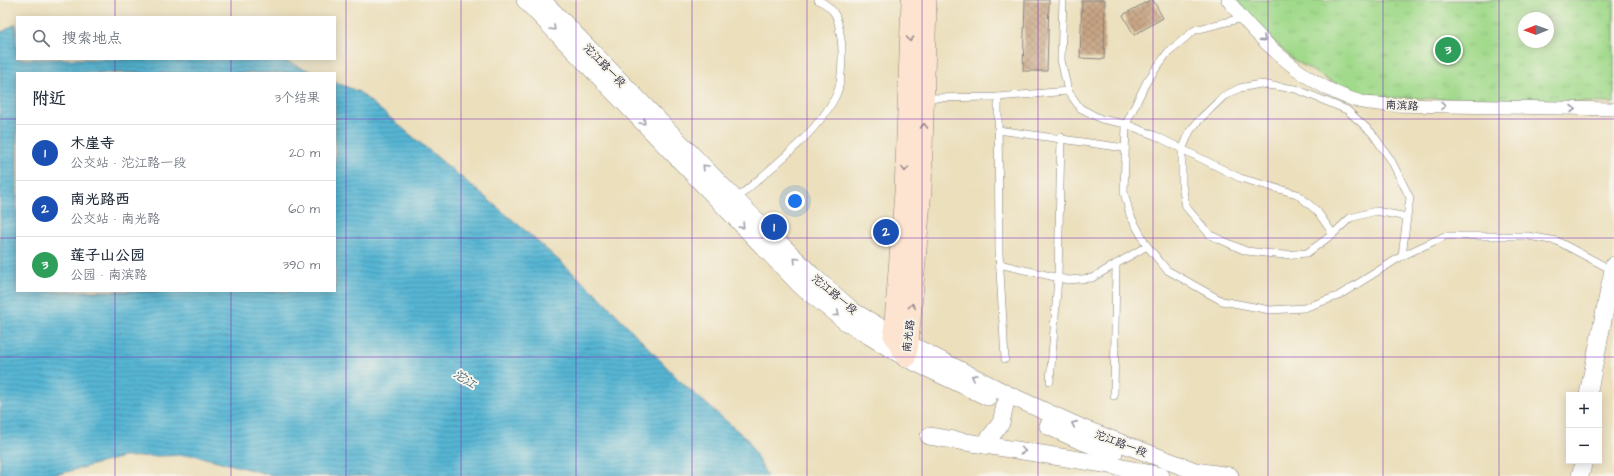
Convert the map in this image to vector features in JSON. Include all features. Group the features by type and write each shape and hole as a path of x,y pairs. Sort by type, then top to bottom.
{"main road":[{"name":"南光路","path":"902,346 904,192 911,0"},
{"name":"南光路","path":"902,346 922,188 927,0"}],"street":[{"name":"沱江路一段","path":"525,0 729,203 853,311 902,346 1005,405 1079,440 1175,476"},
{"name":"沱江路一段","path":"542,0 729,203 801,286 846,322 1084,429 1195,471 1230,476"},
{"name":"南滨路","path":"1228,0 1242,18 1292,66 1323,86 1362,102 1390,105 1614,109"},
{"path":"1589,392 1614,269"},
{"path":"1600,392 1614,323"},
{"path":"984,445 1001,423 1005,405"},
{"path":"929,436 1104,464 1161,476"},
{"path":"1145,464 1195,471"},
{"path":"1570,476 1572,464"},
{"path":"1580,476 1583,464"}],"lane":[{"path":"729,203 813,130 838,93 843,50 838,18 829,5 818,0"},
{"path":"1063,0 1061,60 1068,91 1080,108 1101,119 1126,124 1156,136 1240,178 1298,194 1317,211 1333,234"},
{"path":"1242,18 1195,30 1168,52 1147,81 1126,124 1124,192 1130,215 1147,246 1167,270 1222,300 1270,310 1304,308 1338,296 1402,256 1445,236 1528,236 1557,241 1614,269"},
{"path":"1402,256 1410,198 1391,160 1372,133 1347,110 1296,89 1260,84 1240,88 1224,96 1201,118 1190,131 1182,150 1182,185 1186,207 1210,235 1246,251 1284,255 1307,252 1333,234 1350,218 1376,211 1407,217"},
{"path":"924,98 998,97 1068,91"},
{"path":"998,97 1000,264 1005,359"},
{"path":"998,130 1061,137 1125,148"},
{"path":"1050,381 1058,278 1061,137"},
{"path":"1000,264 1068,280 1092,278 1147,246"},
{"path":"1114,396 1116,264"}],"green space":[{"path":"1236,0 1614,0 1614,103 1370,97 1328,80 1291,58 1251,19"}],"water":[{"name":"沱江","path":"16,24 16,60 283,60 312,72 16,72 16,292 336,292 336,82 359,92 521,227 598,295 679,380 748,440 767,476 275,476 194,455 123,457 51,476 0,476 0,33"}],"building":[{"path":"1025,0 1049,0 1047,71 1023,71"},
{"path":"1082,0 1105,0 1104,59 1080,58"},
{"path":"1150,0 1153,0 1163,18 1134,35 1123,15"}],"place":[{"name":"莲子山公园","path":"1448,50"},
{"name":"木崖寺","path":"774,227"},
{"name":"南光路西","path":"886,232"}]}
